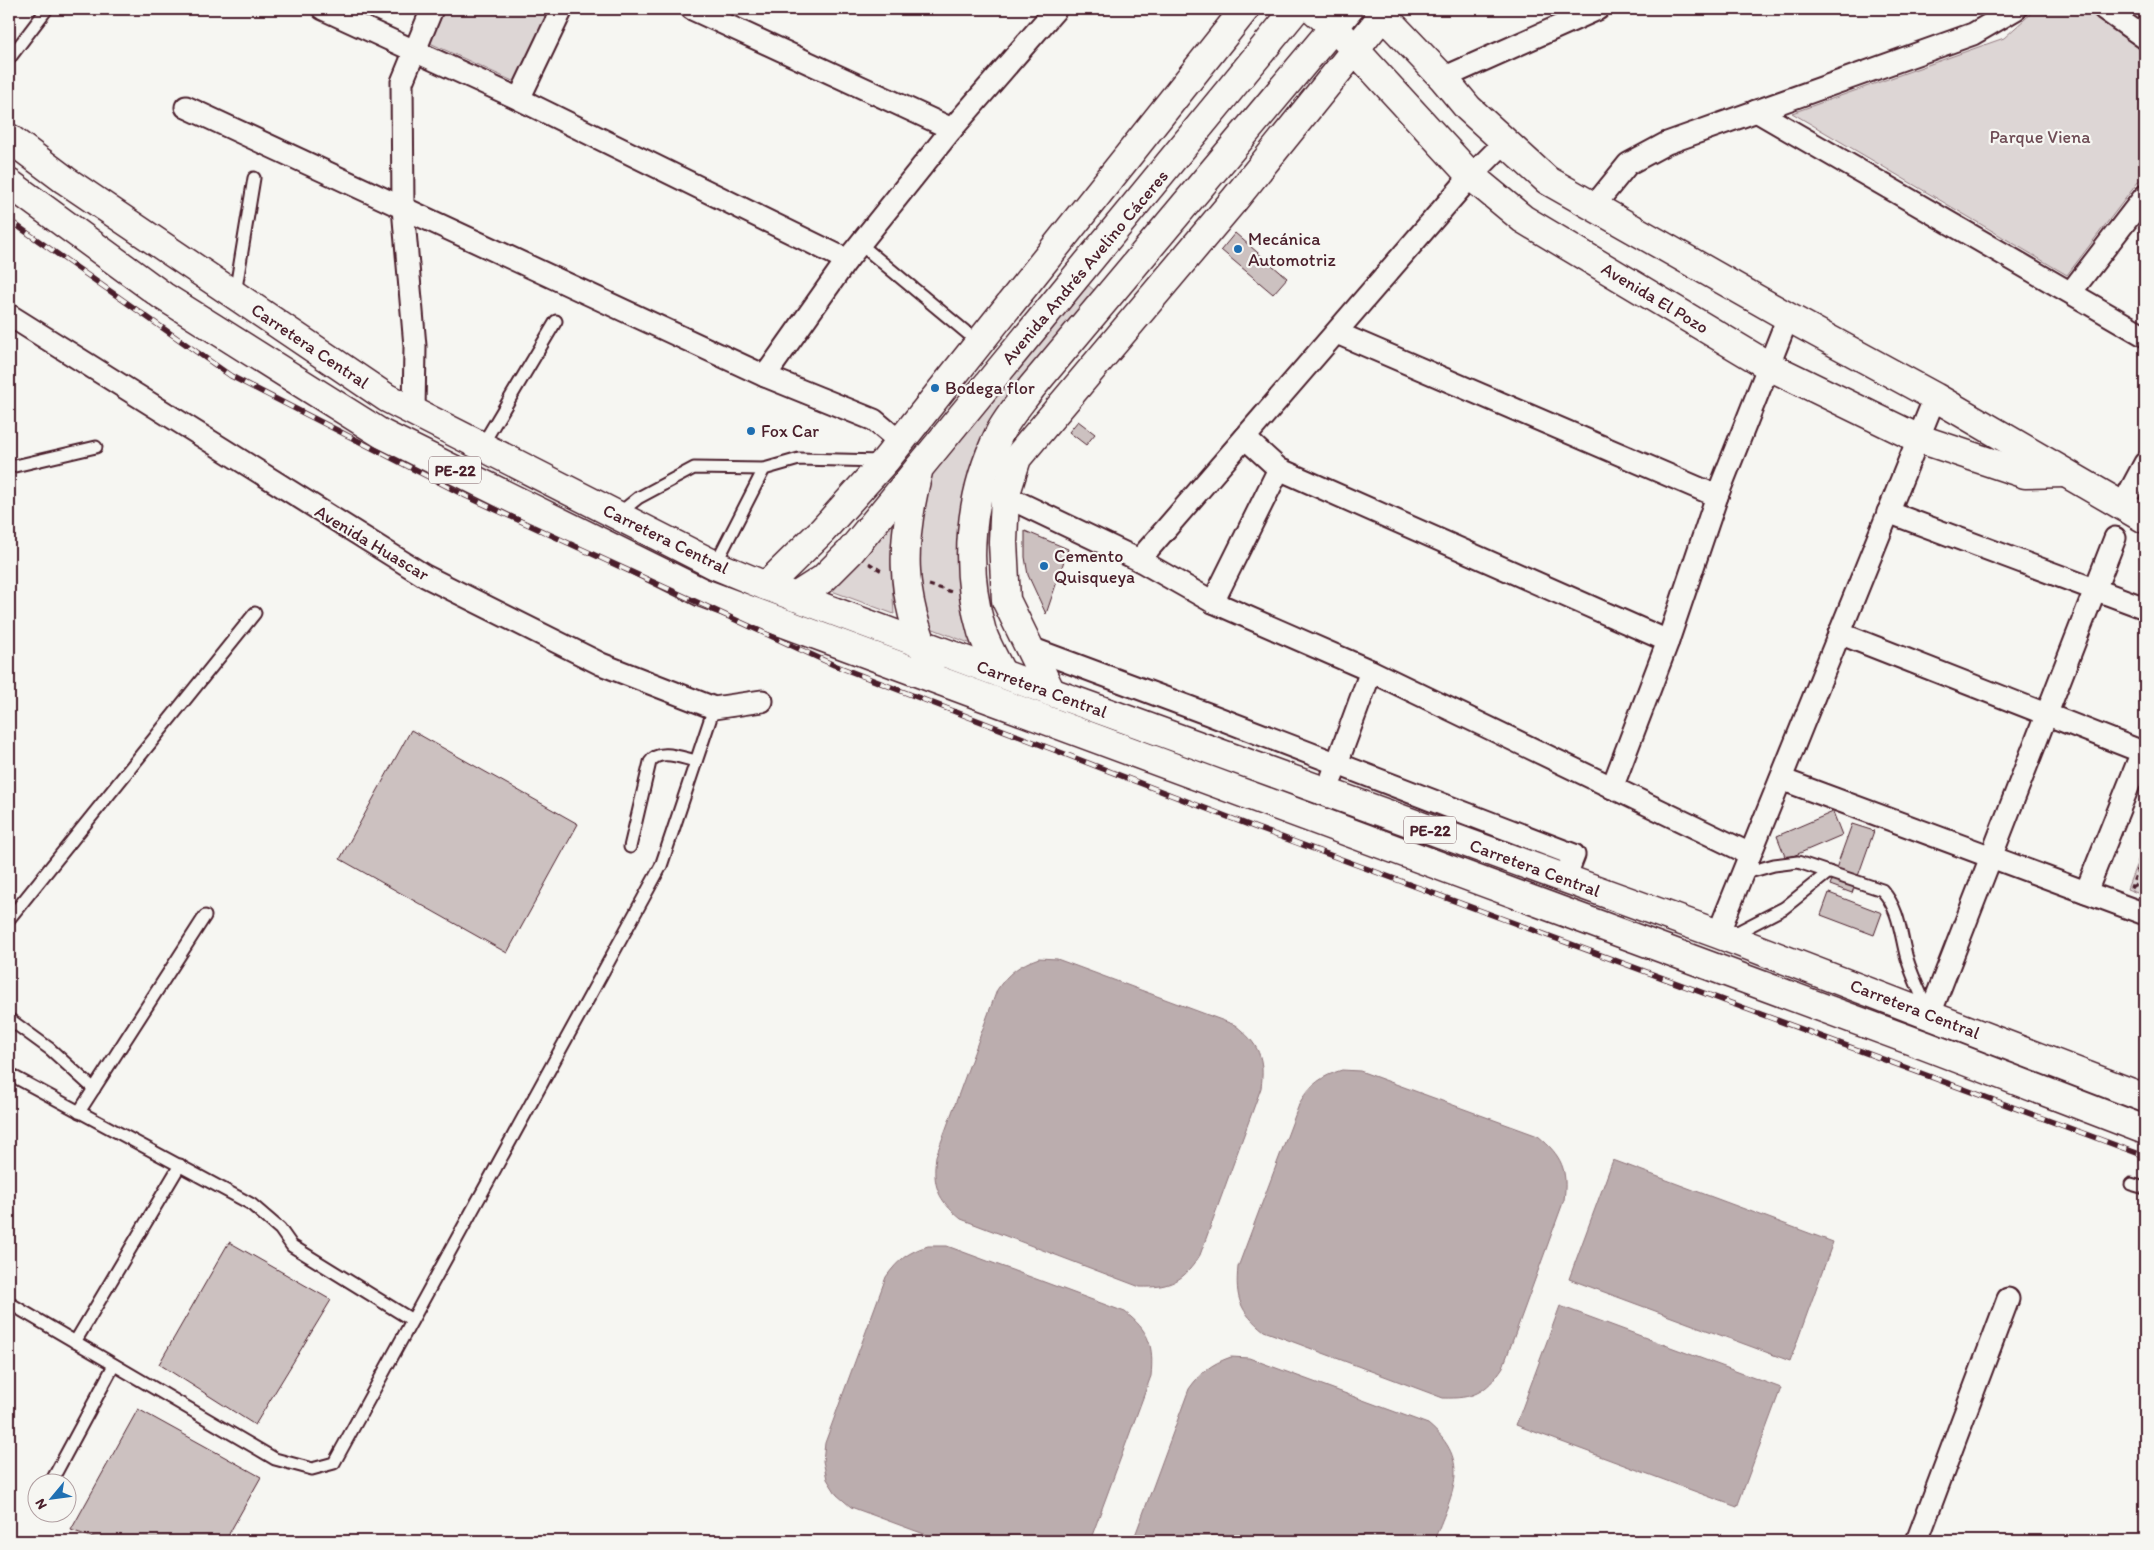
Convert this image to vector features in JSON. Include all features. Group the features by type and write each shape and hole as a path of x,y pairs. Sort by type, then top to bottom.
{"main road":[{"path":"766,586 822,531 893,451 1245,9"},
{"name":"Avenida Andrés Avelino Cáceres","path":"940,683 922,644 909,599 905,554 908,512 919,468 1296,9"},
{"name":"Avenida El Pozo","path":"1313,9 1341,18 1354,50 1471,176 1523,219 1767,365 1917,438 2025,474 2065,473"},
{"path":"1051,692 1006,600 1003,542 1005,496 1017,458 1235,199 1383,11 1468,108 1504,143 1547,180 1788,317 1935,397 2145,519"},
{"name":"Avenida Andrés Avelino Cáceres","path":"1002,674 983,634 974,599 971,552 973,511 981,478 1000,433 1032,387 1341,18"},
{"path":"1147,133 1177,156"},
{"name":"Carretera Central","path":"9,138 64,180 387,398 715,565 766,586 1002,674 1722,936 1930,1014 2145,1098"},
{"name":"Carretera Central","path":"9,183 163,296 382,434 703,593 940,683 1926,1046 2145,1130"},
{"path":"1186,203 1235,199"},
{"path":"1086,266 1093,280 1104,286 1116,286"},
{"path":"1032,387 1041,429"},
{"path":"795,597 823,579 850,552 919,468"},
{"path":"1219,785 1228,757"}],"street":[{"path":"322,9 414,49 854,252"},
{"path":"414,413 415,346 403,208 402,82 432,9"},
{"path":"519,99 562,9"},
{"path":"692,9 952,129"},
{"path":"1443,78 1598,9"},
{"path":"1594,206 1628,164 1667,143 1974,34 2016,9"},
{"path":"2104,9 2145,38"},
{"path":"765,376 854,252 1048,11"},
{"path":"186,107 765,376 874,420 893,451"},
{"path":"1756,111 2145,336"},
{"path":"1139,560 1471,176 1504,143"},
{"path":"2070,292 2145,196"},
{"name":"Avenida Huascar","path":"9,315 425,576 601,664 714,708 762,701"},
{"path":"1612,788 1668,641 1717,496 1767,365 1788,317"},
{"path":"1337,333 1717,496"},
{"path":"1722,936 1742,874 1935,397"},
{"path":"1245,438 1279,469 1668,641"},
{"path":"2122,506 2145,463"},
{"path":"1213,602 1279,469"},
{"path":"1005,496 1139,560 1213,602 1371,671 1750,854"},
{"path":"1888,512 2145,608"},
{"path":"1930,1014 2116,538"},
{"path":"1839,633 2144,752 2086,892"},
{"path":"1028,647 1574,856 1564,878"},
{"path":"1326,792 1371,671"},
{"path":"1781,779 2145,914"},
{"path":"1918,1541 2008,1300"}],"lane":[{"path":"9,59 47,9"},
{"path":"235,295 254,178"},
{"path":"854,252 978,342"},
{"path":"481,447 556,321"},
{"path":"9,464 15,466 96,447"},
{"path":"616,516 638,498 694,468 764,469 799,459 893,451"},
{"path":"715,565 764,469"},
{"path":"9,919 255,613"},
{"path":"9,1303 275,1459 312,1469 334,1463 661,866 714,708"},
{"path":"630,847 650,762 653,757 661,754 696,760"},
{"path":"1742,874 1774,865 1798,862 1882,890 1890,899 1900,922 1906,956 1914,980 1930,1014"},
{"path":"1722,936 1784,908 1829,872"},
{"path":"80,1112 205,916"},
{"path":"9,1019 50,1049 94,1088"},
{"path":"9,1074 251,1204 280,1228 292,1246 412,1320"},
{"path":"75,1342 180,1165"},
{"path":"2131,1184 2145,1188"},
{"path":"56,1472 114,1365"}],"path":[{"path":"2138,890 2131,887 2145,852"}],"green space":[{"path":"445,9 550,9 517,83 430,43"},
{"name":"Parque Viena","path":"2036,9 2088,9 2145,53 2145,173 2067,275 1792,113 2004,38"},
{"path":"1087,284 1096,292 997,420 974,645 926,626 910,548 934,464"},
{"path":"896,512 891,567 894,614 829,590"},
{"path":"2145,842 2145,896 2127,889"}],"shaded area":[{"path":"1039,958 1057,959 1235,1025 1250,1039 1258,1052 1262,1068 1261,1088 1200,1255 1182,1277 1168,1284 1140,1287 961,1219 947,1205 938,1192 935,1176 936,1156 997,990 1015,970"},
{"path":"1342,1070 1360,1071 1538,1136 1553,1150 1562,1164 1565,1180 1564,1200 1503,1367 1491,1383 1478,1393 1463,1397 1443,1398 1264,1331 1249,1317 1241,1304 1237,1287 1238,1267 1300,1102 1308,1090 1318,1082"},
{"path":"1613,1160 1833,1242 1790,1361 1569,1279"},
{"path":"928,1246 947,1246 1125,1312 1145,1332 1152,1356 1151,1376 1090,1541 943,1541 851,1507 837,1495 827,1479 823,1461 825,1443 886,1277 904,1257"},
{"path":"1560,1306 1781,1388 1737,1507 1516,1425"},
{"path":"1231,1357 1249,1358 1428,1424 1442,1438 1451,1452 1455,1466 1452,1494 1434,1541 1133,1541 1189,1389 1207,1369"}],"building":[{"path":"1235,233 1287,278 1273,294 1221,250"},
{"path":"1078,421 1095,434 1086,445 1069,432"},
{"name":"Cemento Quisqueya","path":"1025,531 1068,549 1046,614 1028,575 1025,557"},
{"path":"411,730 578,824 507,953 340,859"},
{"path":"1833,812 1842,835 1786,859 1777,836"},
{"path":"1852,824 1874,831 1852,893 1830,885"},
{"path":"1829,893 1882,913 1874,935 1821,915"},
{"path":"229,1242 331,1300 255,1425 159,1364"},
{"path":"138,1409 261,1477 225,1541 103,1541 71,1530 75,1522 78,1522 78,1517"}],"railway":[{"path":"9,220 231,376 466,496 834,665 1254,827 2145,1156"}],"place":[{"name":"Mecánica Automotriz","path":"1238,249"},
{"name":"Bodega flor","path":"935,388"},
{"name":"Fox Car","path":"751,431"},
{"name":"Cemento Quisqueya","path":"1044,566"}]}
